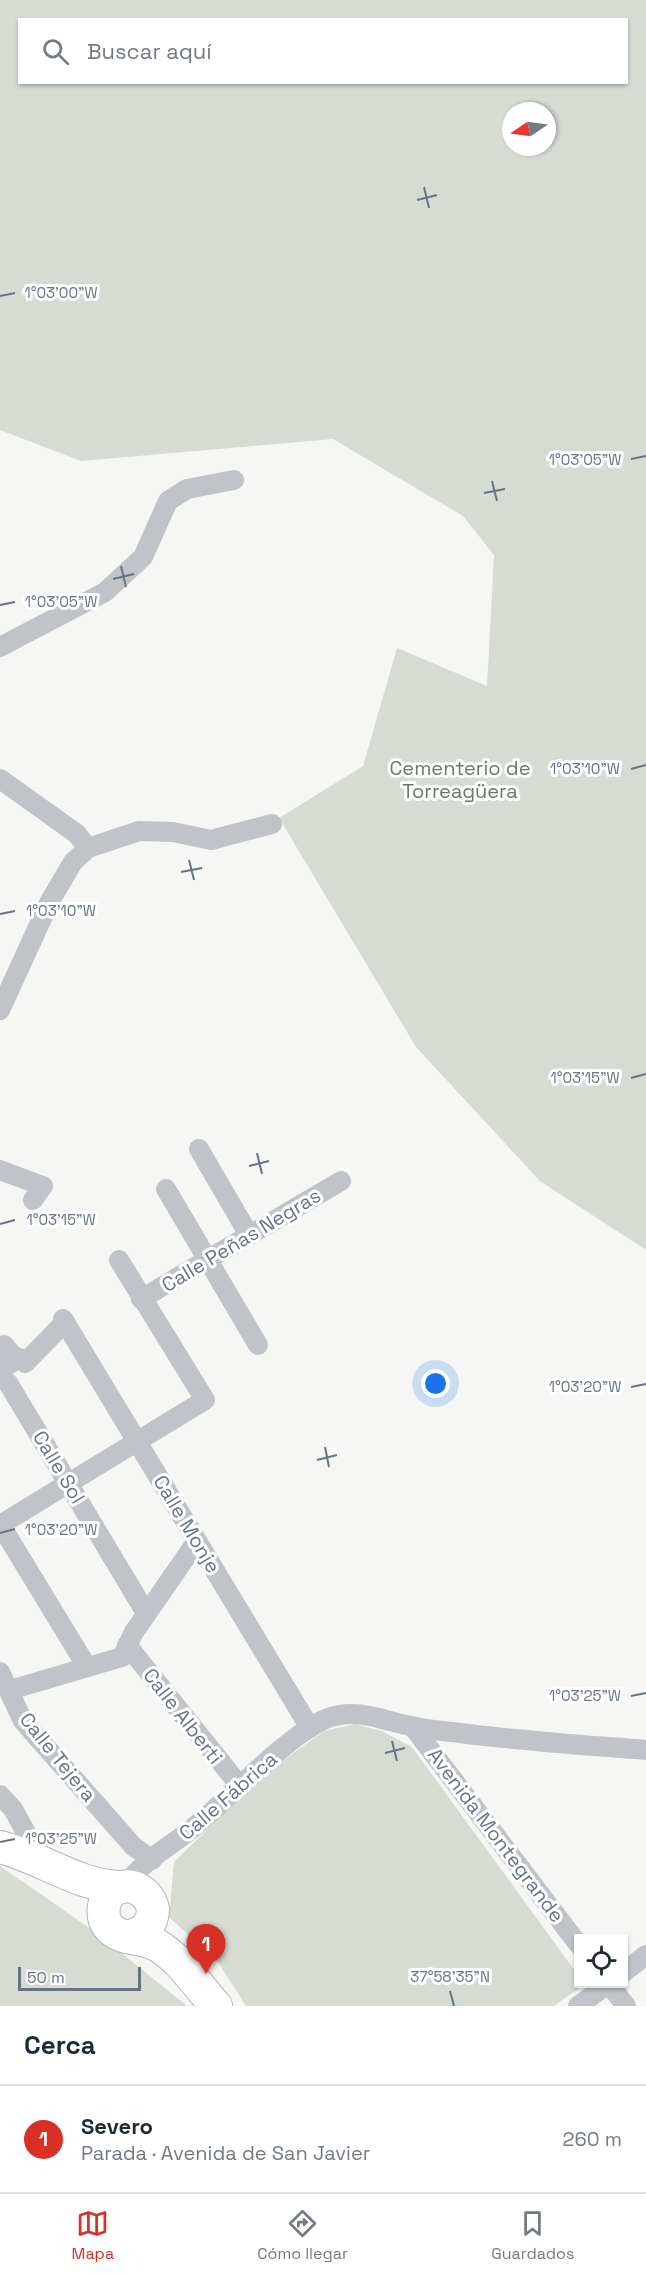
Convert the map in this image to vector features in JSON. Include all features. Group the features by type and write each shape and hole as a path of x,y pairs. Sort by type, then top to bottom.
{"main road":[{"path":"0,1847 41,1860 81,1881 140,1889 145,1919 156,1930 166,1952 216,2006"},
{"path":"81,1881 112,1930 145,1919"},
{"path":"104,1915 107,1898 123,1887"}],"street":[{"path":"0,647 105,592 143,557 168,501 187,489 234,480"},
{"path":"0,779 77,834 88,848"},
{"path":"0,1010 50,901 73,862 88,848 139,831 173,832 211,840 272,824"},
{"path":"199,1149 249,1235"},
{"path":"0,1170 43,1186 33,1200"},
{"name":"Calle Peñas Negras","path":"141,1299 340,1181"},
{"path":"166,1189 258,1345"},
{"path":"87,1667 0,1525 205,1400 119,1260"},
{"name":"Calle Monje","path":"3,1373 20,1358 26,1363 64,1321 310,1728"},
{"path":"0,1347 4,1345 15,1358 3,1373"},
{"name":"Calle Sol","path":"3,1373 146,1614"},
{"path":"5,1698 87,1667 122,1657 146,1614 197,1541"},
{"name":"Calle Alberti","path":"127,1645 240,1786"},
{"name":"Calle Tejera","path":"0,1672 5,1698 23,1721 149,1862"},
{"name":"Calle Fábrica","path":"123,1887 140,1866 149,1862 202,1821 310,1728 328,1717 346,1713 413,1727 646,1750"},
{"name":"Avenida Montegrande","path":"413,1727 574,1937"},
{"path":"0,1795 13,1809 41,1860"},
{"path":"145,1919 151,1874 149,1862"},
{"path":"628,1969 646,1955"},
{"path":"578,2006 601,1988"},
{"path":"612,1988 626,2006"}],"green space":[{"name":"Cementerio de Torreagüera","path":"0,0 646,0 646,1250 540,1181 416,1047 279,818 363,766 397,648 487,686 494,555 463,516 333,439 81,461 0,430"},
{"path":"355,1724 382,1731 412,1747 574,1970 574,1988 579,1988 554,2006 246,2006 218,1962 169,1917 174,1862 267,1772 324,1731"},
{"path":"0,1866 98,1934 187,2006 0,2006"}],"place":[{"name":"Severo","path":"206,1974"}]}
